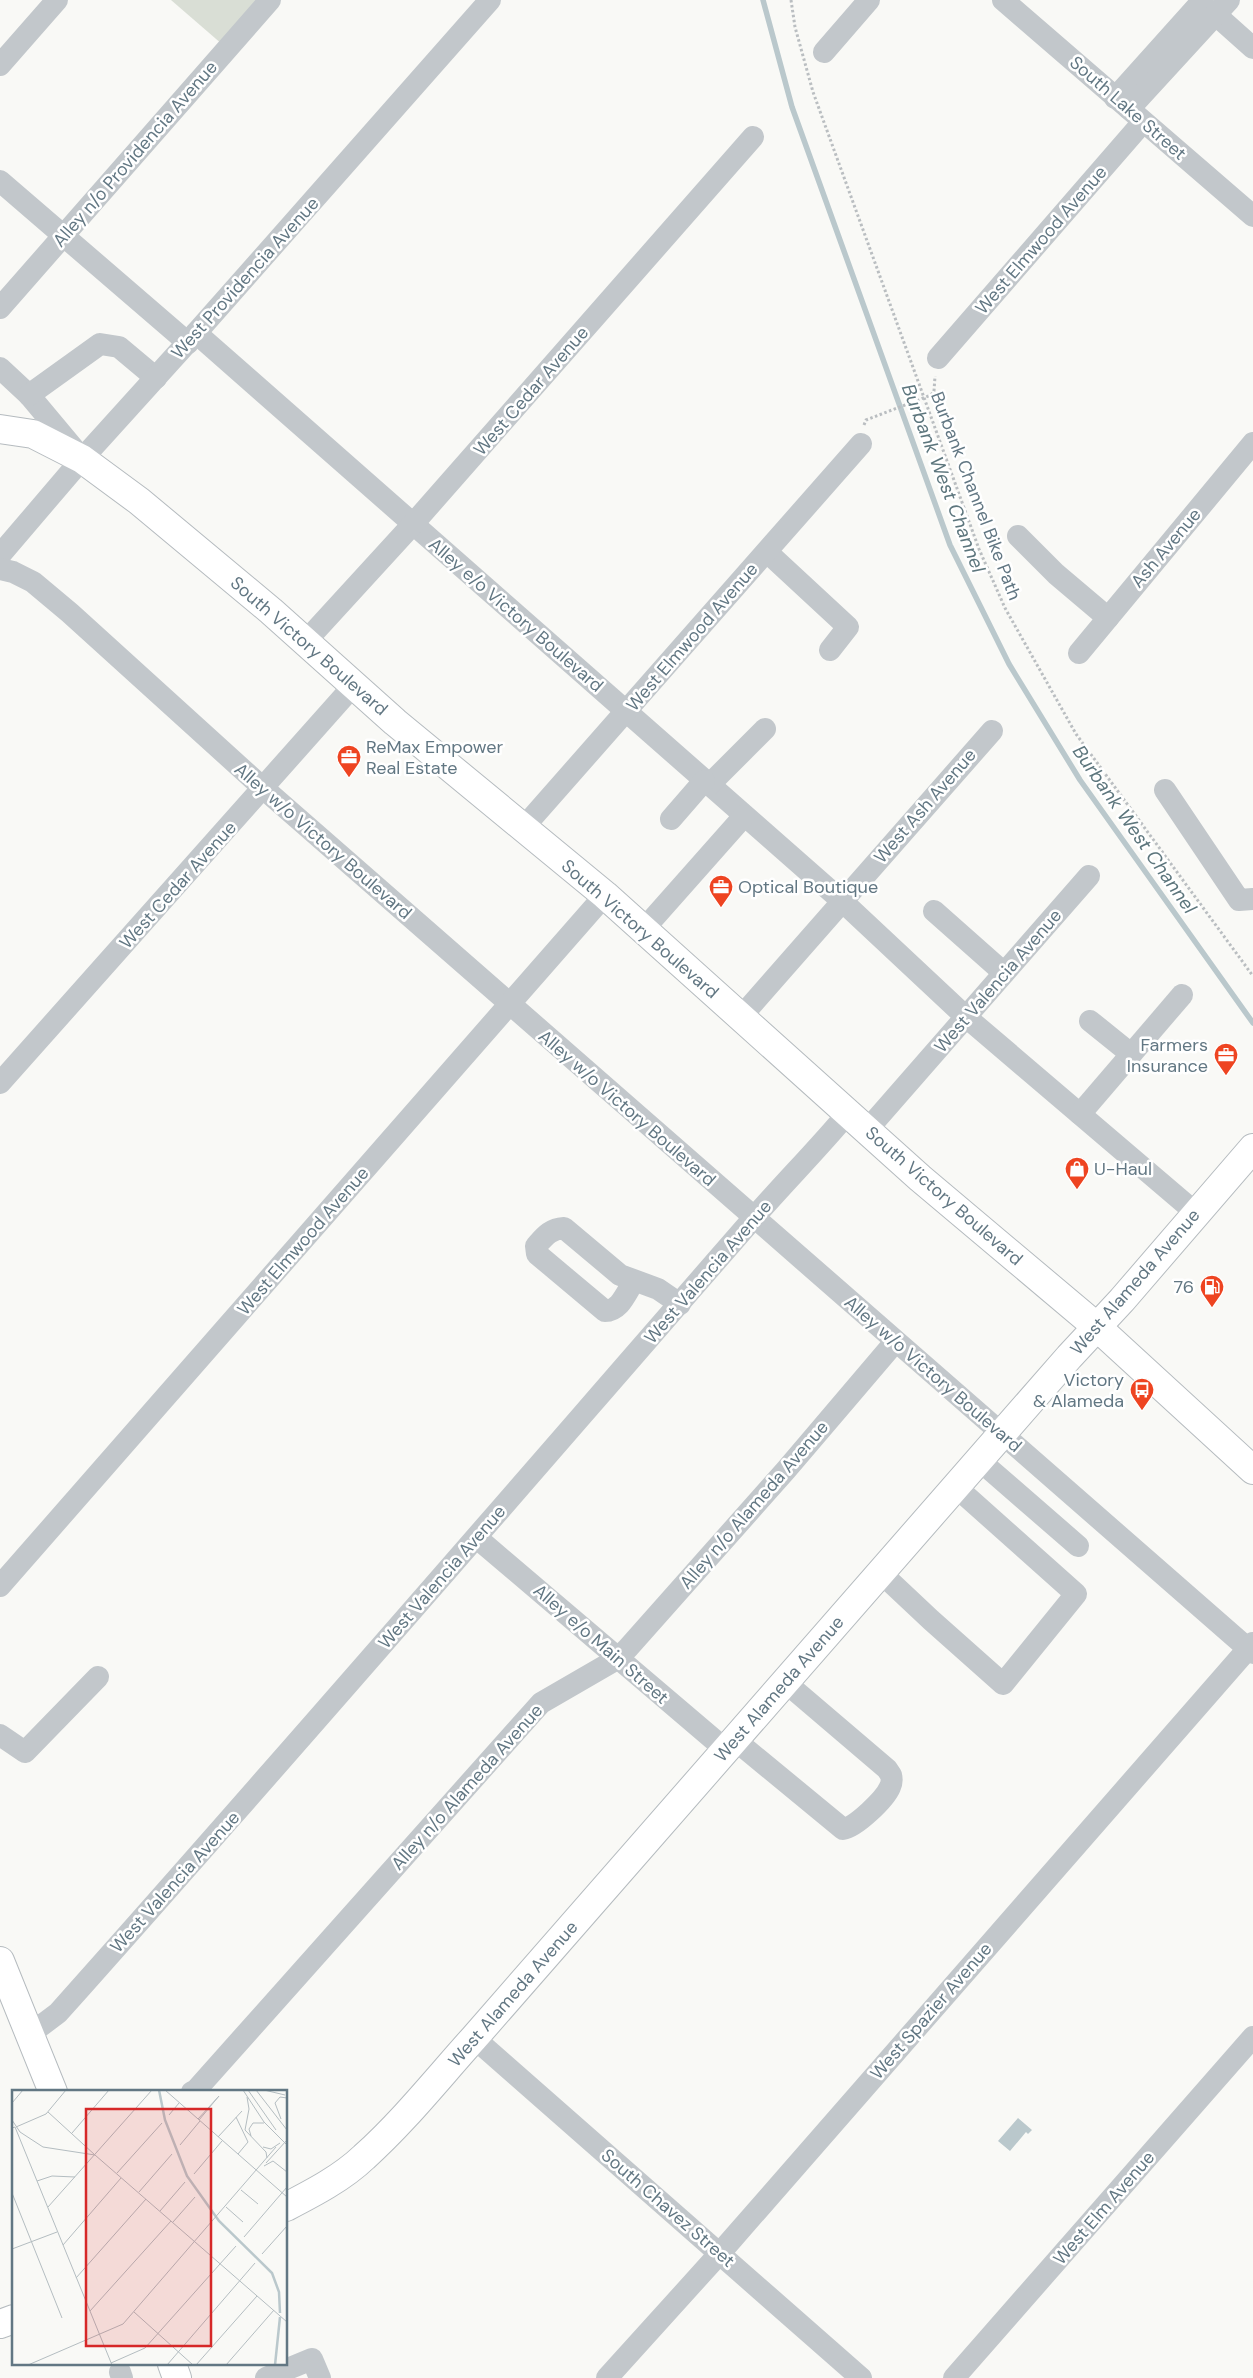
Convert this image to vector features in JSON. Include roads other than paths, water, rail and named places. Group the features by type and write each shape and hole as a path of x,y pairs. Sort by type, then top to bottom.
{"main road":[{"name":"South Victory Boulevard","path":"0,429 33,434 82,458 147,507 354,685 605,895 920,1178 1097,1327 1253,1470"},
{"name":"West Alameda Avenue","path":"288,2206 335,2179 363,2158 474,2038 1253,1148"},
{"path":"0,1961 5,1989 30,2034 51,2090"},
{"path":"0,2324 12,2320"},
{"path":"173,2366 177,2378"}],"street":[{"path":"0,64 57,0"},
{"name":"Alley n/o Providencia Avenue","path":"0,308 270,0"},
{"name":"West Providencia Avenue","path":"0,555 82,458 192,338 490,0"},
{"path":"824,52 869,0"},
{"name":"South Lake Street","path":"1004,0 1253,216"},
{"path":"1211,9 1253,48"},
{"name":"West Elmwood Avenue","path":"938,358 1129,110 1211,9"},
{"name":"West Cedar Avenue","path":"305,642 413,524 753,137"},
{"name":"Alley e/o Victory Boulevard","path":"0,181 62,236 192,338 413,524 842,901 966,1017 1196,1213"},
{"path":"29,395 100,344 119,347 156,378"},
{"path":"0,368 29,395 82,458"},
{"name":"Ash Avenue","path":"1079,653 1253,443"},
{"name":"West Elmwood Avenue","path":"523,828 861,444"},
{"path":"1018,536 1056,574 1108,618"},
{"path":"767,552 848,626 830,650"},
{"name":"Alley w/o Victory Boulevard","path":"0,569 13,572 32,582 70,613 263,788 753,1218 1251,1648"},
{"name":"West Cedar Avenue","path":"0,1083 354,685"},
{"path":"671,819 765,729"},
{"name":"West Ash Avenue","path":"740,1018 992,731"},
{"path":"1165,790 1239,900 1253,899"},
{"path":"643,930 744,816"},
{"name":"West Valencia Avenue","path":"30,2034 58,2013 214,1838 477,1538 753,1218 858,1122 966,1017 1089,876"},
{"name":"West Elmwood Avenue","path":"0,1586 605,895"},
{"path":"934,912 1004,973"},
{"path":"1080,1114 1182,995"},
{"path":"1090,1021 1131,1054"},
{"path":"634,1282 658,1290 680,1304"},
{"name":"Alley n/o Alameda Avenue","path":"196,2090 541,1703 617,1658 786,1470 895,1342"},
{"path":"979,1460 1078,1546"},
{"path":"881,1572 930,1620 1002,1684 1076,1594 956,1486"},
{"name":"Alley e/o Main Street","path":"477,1538 617,1658 843,1829 850,1828 859,1823 890,1788 891,1774 785,1682"},
{"name":"West Spazier Avenue","path":"607,2378 1251,1648"},
{"path":"0,1735 25,1752 98,1677"},
{"name":"West Elm Avenue","path":"954,2378 1253,2037"},
{"name":"South Chavez Street","path":"474,2038 720,2252 861,2378"},
{"path":"266,2378 312,2359 320,2378"}],"waterway":[{"name":"Burbank West Channel","path":"763,0 792,107 950,545 1009,664 1080,780 1253,1023"}],"place":[{"name":"ReMax Empower Real Estate","path":"349,778"},
{"name":"Optical Boutique","path":"721,908"},
{"name":"Farmers Insurance","path":"1226,1076"},
{"name":"U-Haul","path":"1077,1190"},
{"name":"76","path":"1212,1308"},
{"name":"Victory & Alameda","path":"1142,1411"}]}
